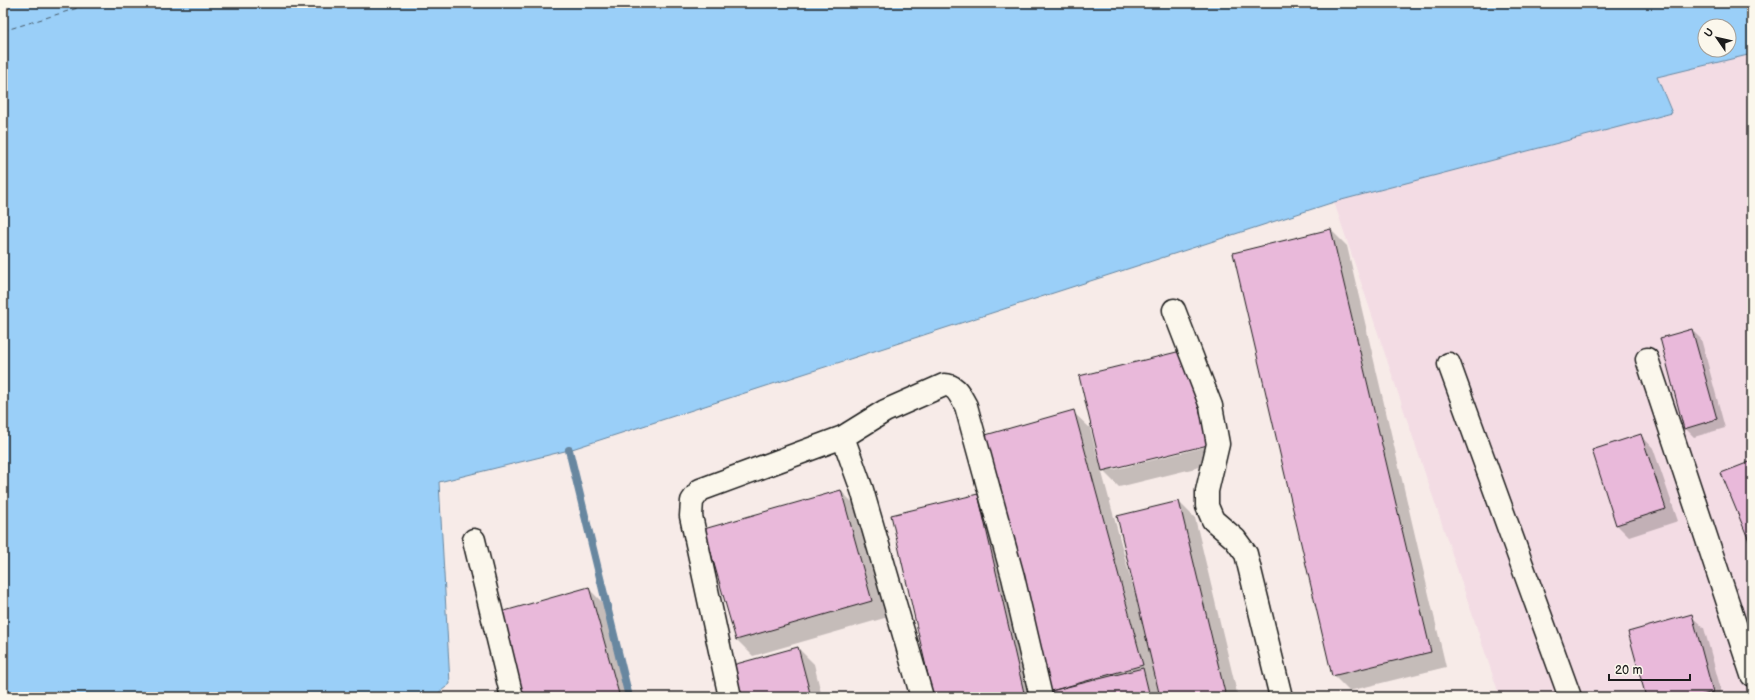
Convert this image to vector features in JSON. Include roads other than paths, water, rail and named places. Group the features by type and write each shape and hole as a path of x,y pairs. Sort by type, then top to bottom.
{"street":[{"path":"1174,310 1211,406 1218,444 1207,491 1208,506 1213,520 1235,539 1246,554 1281,697"},
{"path":"1647,359 1752,674"},
{"path":"1449,364 1570,697"},
{"path":"730,697 691,516 692,501 700,490 843,437 885,411 944,385 950,385 956,388 966,406 1014,577 1041,697"},
{"path":"843,437 862,490 922,697"},
{"path":"474,540 512,697"}],"water":[{"path":"3,3 1752,3 1752,54 1737,58 1737,18 1697,18 1697,58 1735,58 1657,77 1672,113 1334,202 569,450 439,482 450,684 433,697 3,697"}],"waterway":[{"path":"569,450 629,697"}]}
